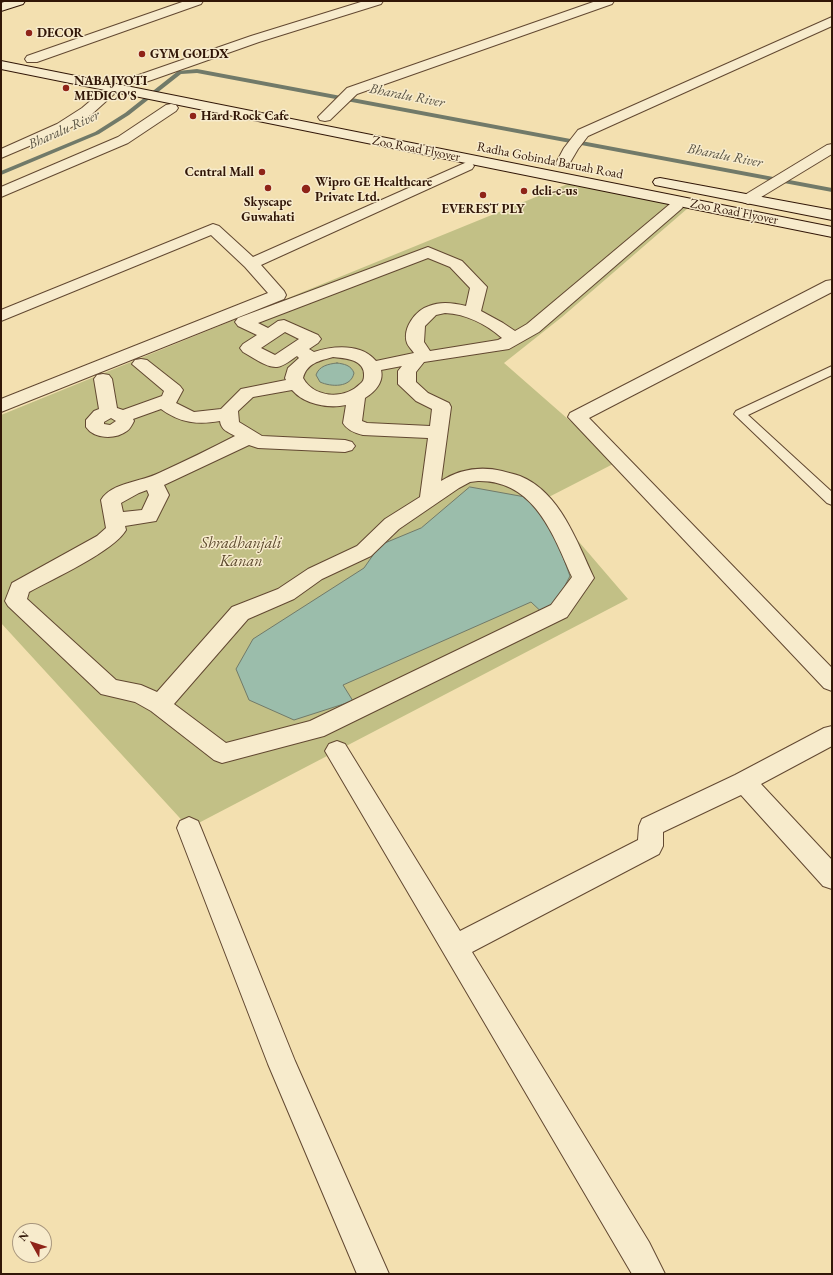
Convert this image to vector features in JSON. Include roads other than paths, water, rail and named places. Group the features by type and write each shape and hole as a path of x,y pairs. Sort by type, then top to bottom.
{"street":[{"path":"1,7 19,1"},
{"path":"32,59 196,1"},
{"path":"143,81 218,51 377,1"},
{"path":"325,117 352,91 608,1"},
{"path":"563,163 571,148 583,133 832,21"},
{"name":"Radha Gobinda Baruah Road","path":"1,53 474,146"},
{"name":"Zoo Road Flyover","path":"1,58 832,223"},
{"name":"Zoo Road Flyover","path":"1,65 832,232"},
{"name":"Radha Gobinda Baruah Road","path":"1,72 168,107 832,238"},
{"path":"1,154 62,127 87,112 106,94"},
{"path":"1,192 123,140 144,128 168,107"},
{"path":"748,199 832,148"},
{"name":"Radha Gobinda Baruah Road","path":"548,160 578,166"},
{"path":"251,264 467,166"},
{"path":"647,180 832,215"},
{"path":"372,368 421,357 503,345 533,328 675,207"},
{"path":"1,316 214,229 251,264 278,295 1,406"},
{"path":"33,393 44,403 244,322 428,252 456,264 479,288 472,314"},
{"path":"832,285 577,417 832,682"},
{"path":"421,357 415,342 416,325 434,309 458,308 500,327 513,339"},
{"path":"244,322 269,335"},
{"path":"303,353 276,362 249,348 284,325 312,338 303,353 294,373 294,381 298,389 306,395 330,401 344,400 356,396 372,383 372,368 361,358 345,352 303,353"},
{"path":"421,357 407,371 406,384 422,397 442,407 429,500"},
{"path":"103,379 116,414 169,400 174,390 141,364"},
{"path":"296,384 247,393 229,410 230,425 258,442 351,432 438,432"},
{"path":"351,432 356,396"},
{"path":"163,402 177,413 199,419 229,413"},
{"path":"159,704 240,613 286,594 315,574 364,551 392,524 460,478 485,474 503,477 521,483 539,499 557,524 583,578 559,611 316,729 222,753 159,704 142,694 109,688 16,601 20,588 104,541 116,530 111,500 132,488 164,479 249,437"},
{"path":"114,520 149,516 159,495 153,482"},
{"path":"455,947 650,846 651,826 744,782 832,735"},
{"path":"336,751 634,1246 649,1274"},
{"path":"744,782 832,878"},
{"path":"189,828 282,1064 373,1274"}],"lane":[{"path":"832,370 740,414 832,500"}],"waterway":[{"name":"Bharalu River","path":"1,173 97,133 127,114 180,72 197,71 832,190"}],"place":[{"name":"DECOR","path":"29,33"},
{"name":"GYM GOLDX","path":"142,54"},
{"name":"NABAJYOTI MEDICO'S","path":"66,88"},
{"name":"Hard Rock Cafe","path":"193,116"},
{"name":"Central Mall","path":"262,172"},
{"name":"Skyscape Guwahati","path":"268,188"},
{"name":"Wipro GE Healthcare Private Ltd.","path":"306,189"},
{"name":"deli-c-us","path":"524,191"},
{"name":"EVEREST PLY","path":"483,195"}],"park label":[{"name":"Shradhanjali Kanan","path":"241,553"}]}
